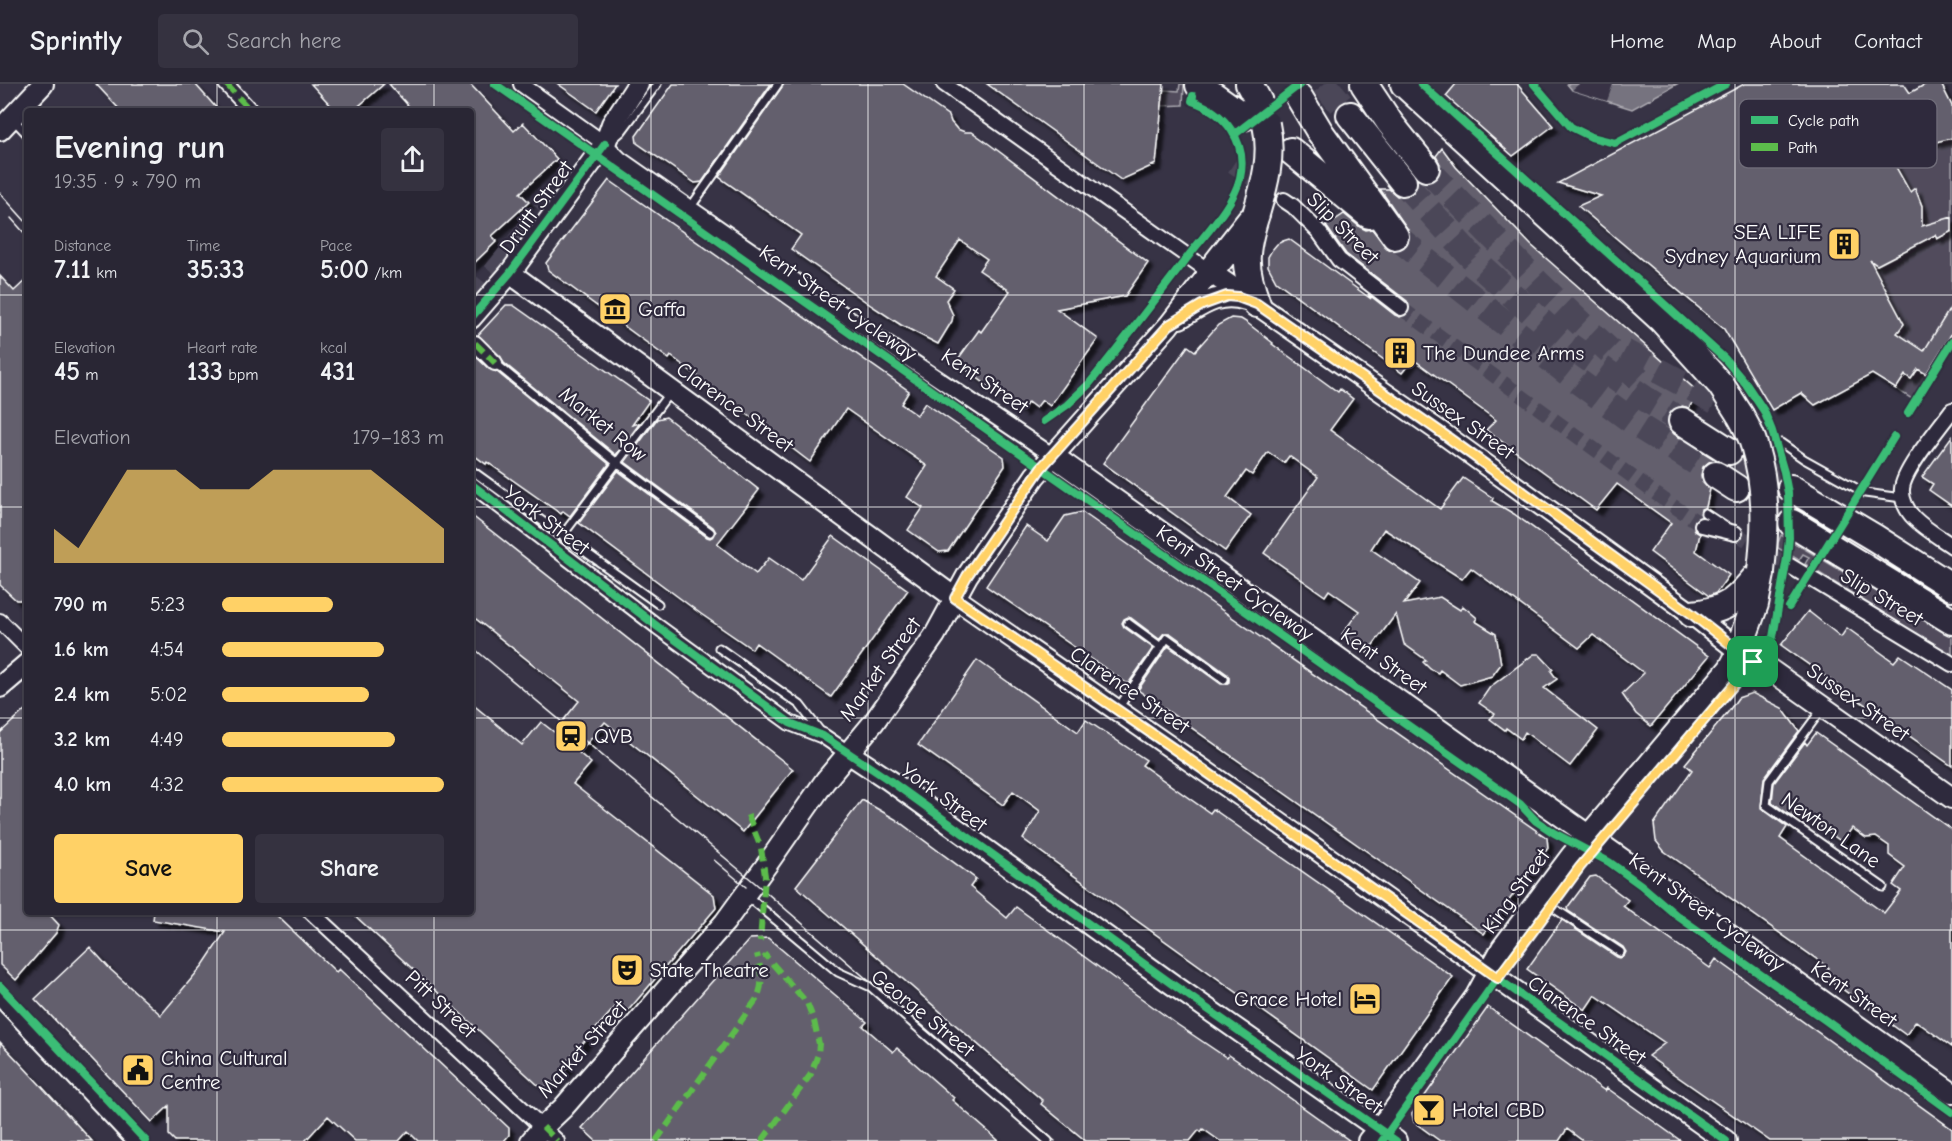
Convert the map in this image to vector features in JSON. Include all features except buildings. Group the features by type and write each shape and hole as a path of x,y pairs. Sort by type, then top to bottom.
{"highway":[{"path":"1364,84 1390,123 1426,168"},
{"path":"1404,84 1662,320 1721,385 1740,415 1754,443 1764,490 1766,529 1755,604 1738,651"},
{"path":"1199,85 1254,107 1269,148 1266,183 1248,240 1245,263 1248,281 1257,304"},
{"path":"1291,152 1395,236 1320,132 1299,97"},
{"path":"1350,115 1403,182"},
{"path":"1209,272 1256,214"},
{"path":"1682,421 1729,451"},
{"path":"1791,488 1952,587"},
{"path":"1792,523 1952,621"},
{"path":"1692,614 1720,609 1742,595 1761,571"}],"street":[{"path":"6,124 43,84"},
{"path":"226,84 248,108"},
{"name":"Kent Street","path":"521,84 605,144 620,159 1052,455 1952,1093"},
{"name":"Druitt Street","path":"474,315 510,273 605,144 612,124 638,84"},
{"name":"Sussex Street","path":"944,84 1209,272 1439,431 1692,614 1753,662 1769,669 1952,798"},
{"name":"Slip Street","path":"1284,200 1319,232 1339,260 1401,308"},
{"name":"Market Street","path":"537,1134 563,1108 725,922 825,781 874,722 935,635 967,576 1035,476 1169,325 1209,272"},
{"name":"Clarence Street","path":"510,273 955,598 1220,781 1726,1141"},
{"path":"1169,325 1202,305 1227,296 1238,297 1257,304"},
{"name":"Market Row","path":"475,343 495,363"},
{"path":"1952,410 1904,479 1902,488 1902,498 1912,517 1952,546"},
{"name":"York Street","path":"474,486 658,627 790,723 823,736 848,753 1373,1135 1396,1141"},
{"path":"1703,519 1736,533"},
{"name":"Slip Street","path":"1790,566 1952,664"},
{"path":"0,621 24,645"},
{"name":"King Street","path":"1373,1135 1393,1112 1476,996 1502,948 1588,835 1729,668 1738,651"},
{"path":"0,687 24,667"},
{"name":"Pitt Street","path":"314,915 537,1134 557,1141"},
{"path":"0,999 134,1141"}],"lane":[{"path":"605,144 622,131 657,84"},
{"path":"690,208 778,84"},
{"path":"6,124 24,133"},
{"name":"Market Row","path":"495,363 617,463 710,532"},
{"path":"562,536 672,390"},
{"path":"1781,443 1804,459 1865,493 1902,498"},
{"path":"474,472 658,604"},
{"path":"1128,623 1161,646"},
{"path":"1116,710 1167,638 1224,679"},
{"path":"719,648 800,705 823,736"},
{"name":"Newton Lane","path":"1823,707 1768,782 1766,805 1883,887"},
{"name":"George Street","path":"745,894 838,972 871,987 1048,1141"},
{"path":"1539,899 1620,952"}],"shaded area":[{"path":"1180,84 1184,84 1183,105 1162,106 1164,90 1179,91"},
{"path":"1567,84 1677,84 1632,109 1572,90"},
{"path":"1926,84 1941,84 1952,106 1952,333 1912,399 1863,368 1818,295 1926,235 1889,168 1937,168 1937,99 1899,99"},
{"path":"1781,535 1952,636 1952,656 1805,564 1809,557 1803,554 1799,560 1778,548"}],"pier":[{"path":"1579,84 1613,84 1607,101 1572,90"}],"tunnel":[{"path":"1324,84 1350,115"},
{"path":"1232,166 1284,200"},
{"path":"1426,168 1539,284 1639,379"},
{"path":"1403,182 1479,265 1563,341 1644,398 1682,421"},
{"path":"474,301 545,211"},
{"path":"1395,236 1579,382 1640,427 1716,475"},
{"path":"1401,308 1702,525"},
{"path":"1624,352 1719,403"},
{"path":"1729,451 1791,488"},
{"path":"1735,533 1790,566"}],"tram line":[{"path":"0,193 24,220"},
{"path":"11,218 24,233"},
{"path":"474,649 754,882 1055,1141"},
{"path":"714,860 746,887"}],"marked path":[{"path":"226,84 248,108"},
{"path":"475,343 495,363"},
{"path":"748,815 761,848 765,876 760,941"},
{"path":"656,1141 756,1000 761,982 757,954"},
{"path":"762,1141 811,1074 819,1044 807,1003 764,954"},
{"path":"543,1127 557,1141"}],"cycle path":[{"name":"Kent Street Cycleway","path":"495,84 1520,804 1536,821 1609,862 1641,885 1676,915 1952,1112"},
{"path":"1235,134 1300,84"},
{"path":"1382,1141 1511,959 1580,867 1773,637 1789,538 1788,493 1784,472 1764,411 1746,384 1725,359 1421,84"},
{"path":"1534,84 1571,127 1591,137 1615,143 1726,84"},
{"path":"1044,421 1067,405 1089,384 1219,217 1237,188 1242,165 1237,141 1224,121 1204,106 1192,101 1193,96"},
{"path":"474,315 510,273 605,144"},
{"path":"1908,413 1952,342"},
{"path":"1789,607 1894,437"},
{"path":"474,486 658,627 790,723 823,736 889,780 1172,984 1396,1141"},
{"path":"955,598 1264,812 1726,1141"},
{"path":"0,986 146,1141"}],"place":[{"name":"SEA LIFE Sydney Aquarium","path":"1844,244"},
{"name":"Gaffa","path":"615,309"},
{"name":"The Dundee Arms","path":"1400,353"},
{"name":"QVB","path":"571,736"},
{"name":"State Theatre","path":"627,970"},
{"name":"Grace Hotel","path":"1365,999"},
{"name":"China Cultural Centre","path":"138,1070"},
{"name":"Hotel CBD","path":"1429,1110"}],"route":[{"path":"1227,296 1238,297 1257,304 1351,372 1439,431 1692,614 1753,662 1580,867 1498,978 1177,751 955,598 967,576 1041,468 1169,325 1202,305 1227,296"}]}
